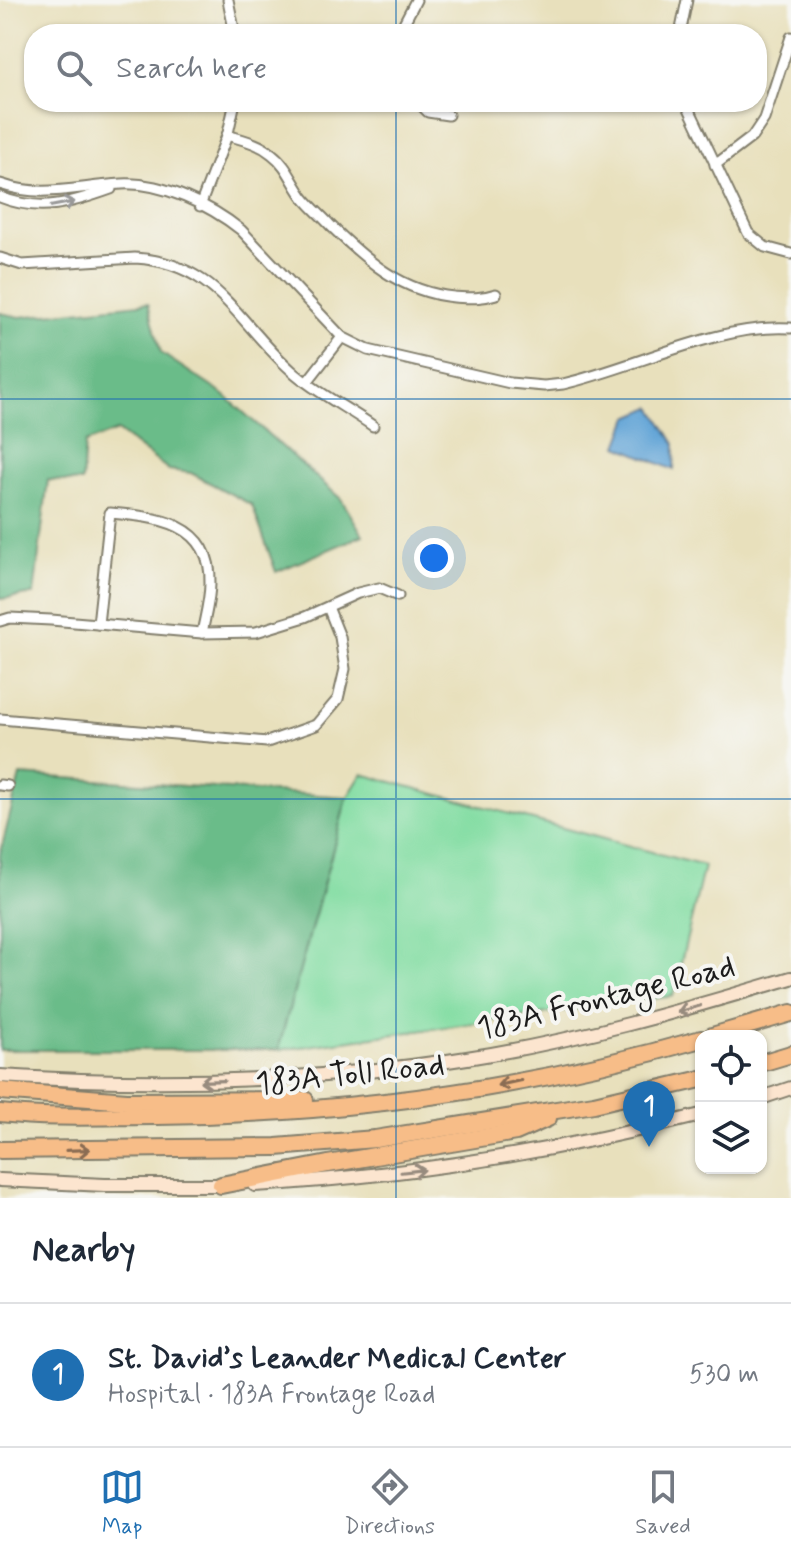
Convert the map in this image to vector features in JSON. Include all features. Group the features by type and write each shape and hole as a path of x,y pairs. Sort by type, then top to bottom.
{"highway":[{"path":"733,1030 791,1013"},
{"name":"183A Toll Road","path":"0,1113 60,1116 274,1113 479,1089 586,1068 695,1041"},
{"path":"767,1061 791,1054"},
{"name":"183A Toll Road","path":"0,1150 290,1146 375,1139 569,1109 695,1080"},
{"path":"0,1091 127,1101 403,1099"},
{"path":"221,1185 516,1132 569,1109"}],"main road":[{"name":"183A Frontage Road","path":"0,1076 187,1082 260,1080 393,1068 481,1056 607,1030 791,978"},
{"path":"767,1096 791,1088"},
{"path":"0,1180 105,1185 312,1181 493,1160 695,1116"}],"street":[{"path":"228,0 233,24"},
{"path":"404,24 416,0"},
{"path":"682,24 687,0"},
{"path":"767,110 791,37"},
{"path":"200,206 233,112"},
{"path":"428,112 448,115"},
{"path":"691,112 748,233 765,247 791,254"},
{"path":"715,165 752,137 766,112"},
{"path":"227,135 253,142 270,152 279,160 305,199 359,253 390,277 443,296 482,299 496,294"},
{"path":"0,184 41,193 125,184 169,192 229,220 241,230 342,337 387,356 510,383 544,386 582,379 724,335 774,327 791,328"},
{"path":"0,197 31,207 54,207 125,184"},
{"path":"0,258 22,265 152,259 186,269 208,283 290,369 373,426"},
{"path":"307,382 342,337"},
{"path":"98,624 110,513 152,516 177,524 198,540 211,581 202,633"},
{"path":"0,621 10,618 202,633 256,632 358,593 379,588 398,596"},
{"path":"0,719 267,742 316,725 338,699 345,669 340,637 328,607"}],"green space":[{"path":"148,303 161,353 224,395 341,499 363,535 276,572 252,505 191,473 169,470 117,431 85,443 82,482 48,480 34,594 0,599 0,313 20,317"},
{"path":"362,774 704,866 673,996 278,1050 347,798"},
{"path":"20,775 347,797 278,1050 0,1050 0,854"}],"water":[{"path":"652,407 675,444 674,470 618,446 629,417"}],"place":[{"name":"St. David’s Leander Medical Center","path":"649,1147"}]}
